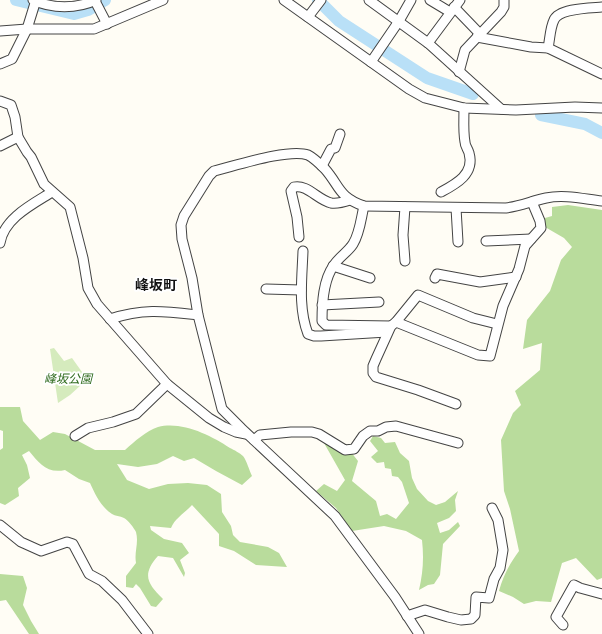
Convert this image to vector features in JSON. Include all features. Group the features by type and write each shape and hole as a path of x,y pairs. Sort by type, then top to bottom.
{"street":[{"path":"0,64 12,59 27,29 35,3 71,7 95,0 106,24"},
{"path":"284,0 409,89 425,98 464,108 516,110 575,107 602,108"},
{"path":"369,0 428,43 500,109"},
{"path":"371,62 399,21 411,0"},
{"path":"430,0 455,6 479,35 532,47 548,48 602,74"},
{"path":"459,72 465,50 501,12 504,7 504,0"},
{"path":"0,31 27,29 94,29 159,1"},
{"path":"308,17 320,2"},
{"path":"428,43 455,6"},
{"path":"548,48 554,20 557,16 578,8 602,7"},
{"path":"0,100 12,105 18,137 31,157 44,184 70,207 83,258 88,288 97,304 167,384 209,418 224,427 250,437 291,432 312,432 319,434 345,450 354,449 363,436 370,431 378,431 386,427 396,426 458,443"},
{"path":"441,192 462,180 467,173 470,161 469,153 465,144 464,108"},
{"path":"322,166 331,149 335,148 340,134"},
{"path":"0,146 18,137"},
{"path":"419,634 335,516 222,409 198,315 192,278 182,239 181,225 184,216 209,176 214,171 275,156 296,154 308,155 322,166 338,189 350,200 364,206 506,208 547,198 567,197 602,201"},
{"path":"299,237 297,218 291,191 294,187 299,186 304,188 332,203 350,200"},
{"path":"0,242 6,227 16,216 52,192"},
{"path":"364,206 357,234 352,244 333,266 328,277 322,305 322,321 326,325 392,327 478,355 490,356 497,324 516,277 525,246 541,228 542,224 532,202"},
{"path":"405,207 403,235 405,261"},
{"path":"456,208 458,242"},
{"path":"486,241 531,239"},
{"path":"303,251 301,290 304,322 308,334 321,336 392,327"},
{"path":"333,266 370,278"},
{"path":"435,278 437,274 480,282 516,277"},
{"path":"270,291 301,290"},
{"path":"456,404 376,377 373,373 373,366 392,327 418,295 473,318 497,324"},
{"path":"322,305 379,302"},
{"path":"110,319 127,313 159,310 198,315"},
{"path":"75,436 88,428 113,422 136,414 167,384"},
{"path":"407,616 425,610 462,620 471,619 475,615 476,597 490,598 494,579 500,568 503,550 498,520 492,508"},
{"path":"0,525 21,542 41,551 67,542 73,544 89,574 102,581 122,600 148,634"},
{"path":"563,625 556,617 574,585 602,594"}],"green space":[{"path":"568,205 602,210 602,578 597,580 576,558 562,563 551,602 536,601 524,604 499,591 507,570 519,551 510,509 504,491 501,440 513,413 521,405 515,391 540,370 542,343 523,349 527,320 550,291 561,260 572,247 564,238 545,227 545,218 552,216 552,207"},
{"name":"峰坂公園","path":"54,348 64,361 72,358 82,372 81,385 58,403 50,349"},
{"path":"0,407 20,407 23,421 40,440 53,432 65,434 95,450 125,450 149,431 158,427 167,426 177,426 196,430 214,438 243,456 252,476 242,485 194,458 184,461 173,456 157,464 138,467 117,464 127,480 149,489 168,484 188,483 207,485 221,494 222,512 231,526 233,535 240,542 268,547 279,553 287,567 256,565 234,551 219,546 219,534 192,505 178,518 171,528 150,526 151,530 164,539 182,543 189,553 180,560 185,573 184,577 173,558 158,556 150,569 148,579 150,584 163,599 156,607 151,606 136,584 133,588 126,587 126,576 136,563 136,532 126,519 113,515 105,508 96,496 90,483 79,479 65,470 59,471 48,469 29,451 22,455 27,465 30,478 18,488 19,496 5,505 0,503 0,450 3,448 3,431 0,430"},
{"path":"373,436 381,438 385,443 395,442 400,453 409,461 412,478 417,489 428,501 436,505 445,502 458,491 455,500 456,511 449,518 437,523 440,533 449,530 458,522 460,526 443,544 440,575 434,584 428,585 419,590 423,565 422,540 406,531 384,526 352,531 336,508 316,491 324,484 337,491 345,480 324,443 327,442 347,447 358,461 352,481 376,501 380,516 387,514 396,519 409,503 402,482 398,477 392,476 391,469 385,468 384,462 377,463 371,457 378,451 370,441"},
{"path":"0,574 23,576 27,588 23,605 39,634 29,634 6,600 0,601"}],"waterway":[{"path":"16,0 74,14 88,10 105,0"},
{"path":"318,0 339,21 427,78 473,94"},
{"path":"541,115 585,124 602,133"}],"district":[{"name":"峰坂町","path":"156,285"}]}
